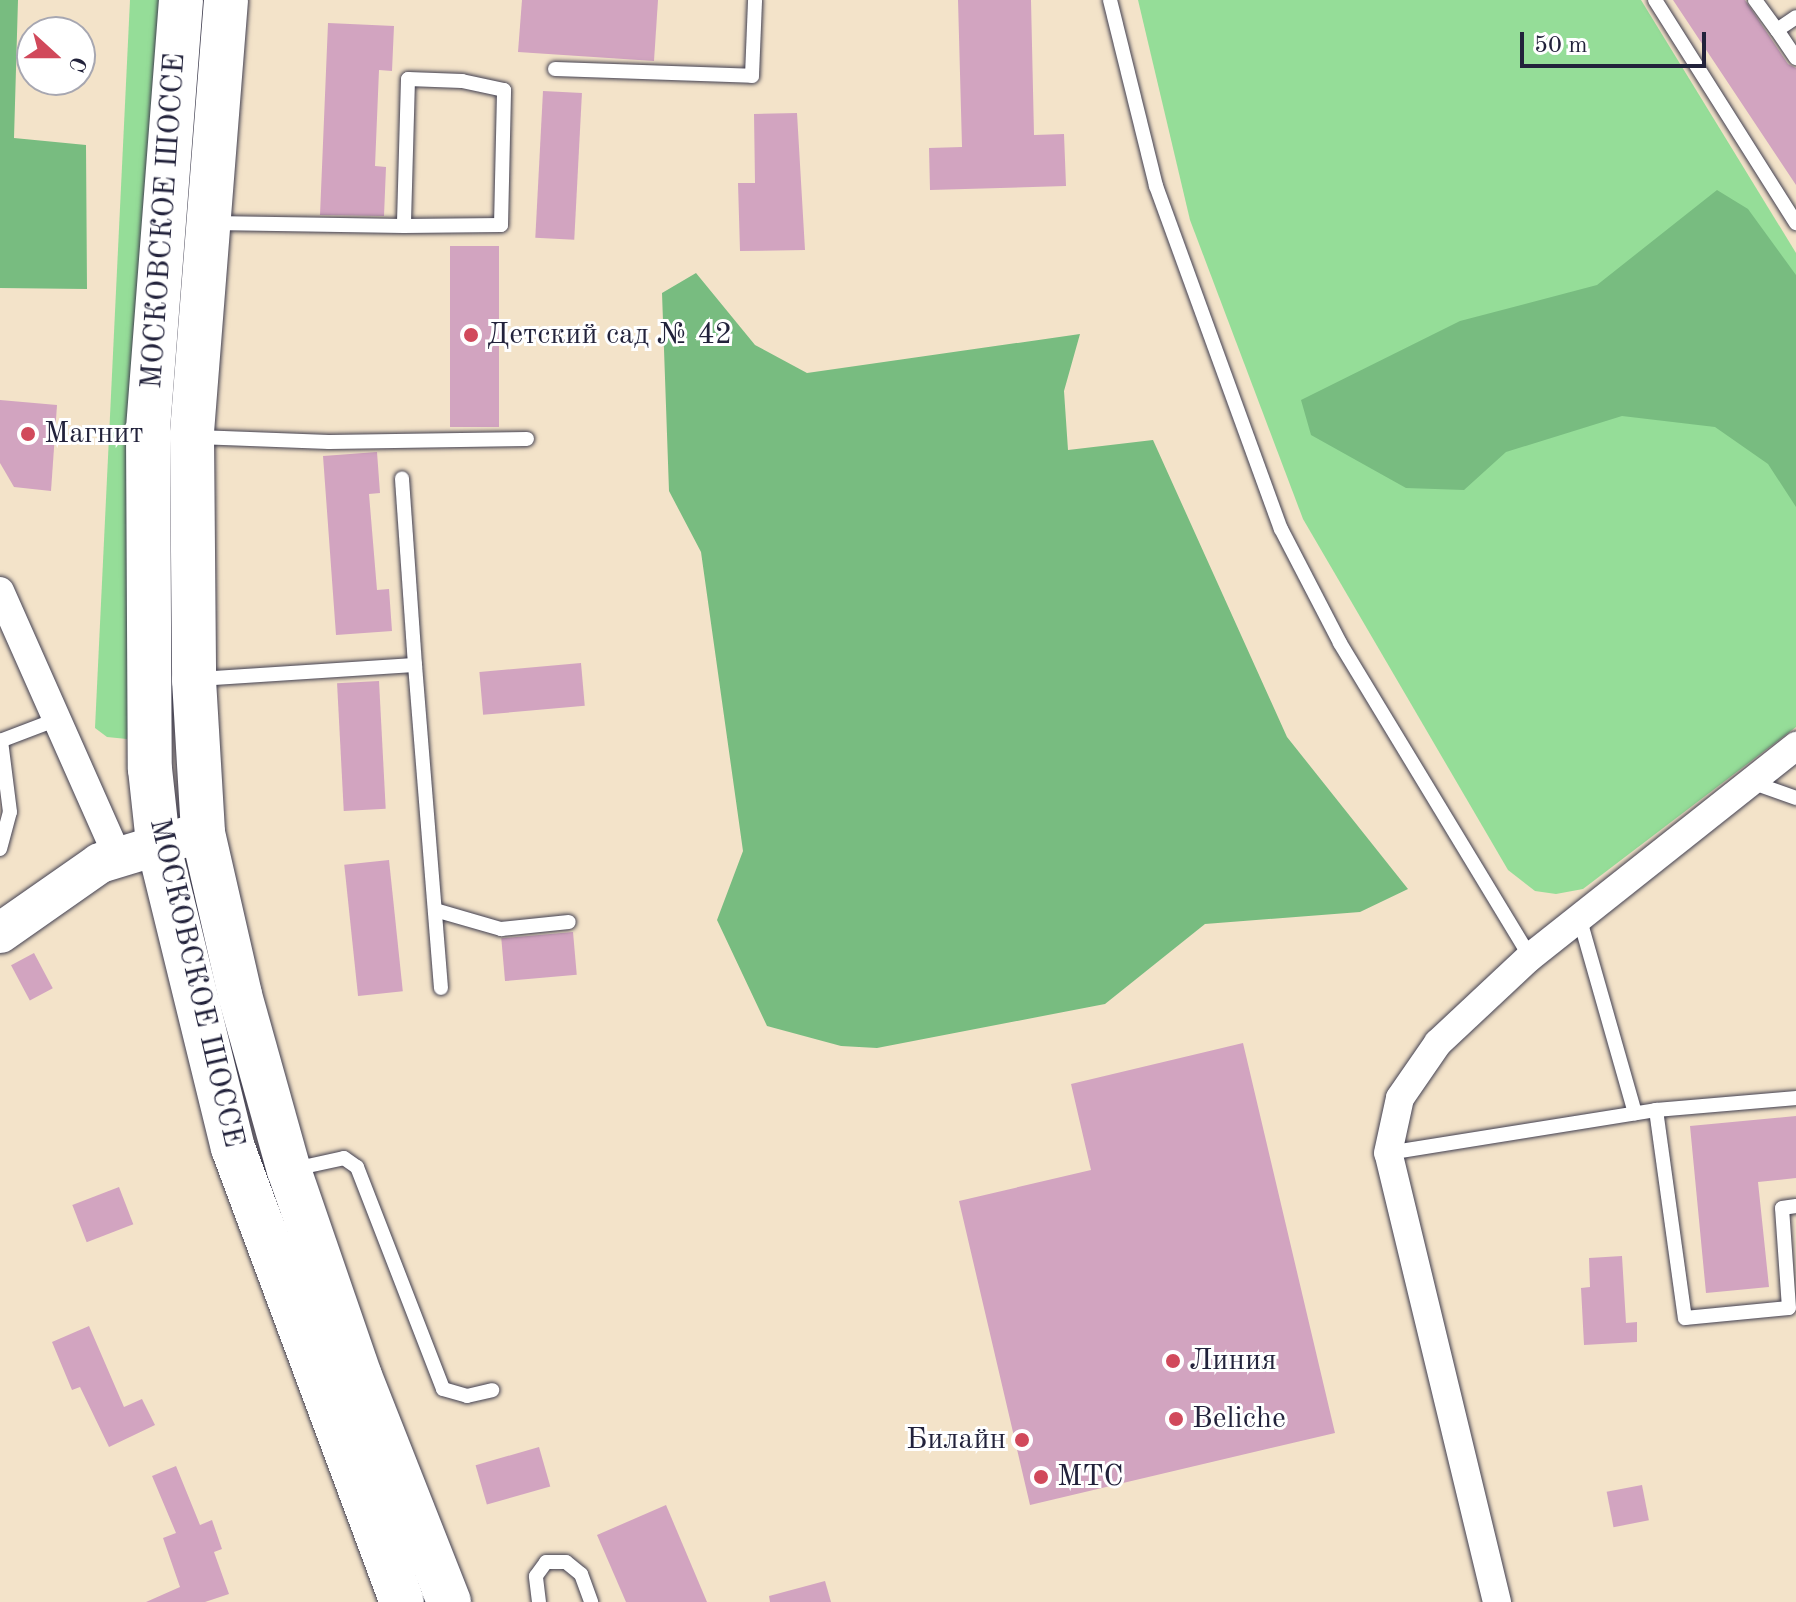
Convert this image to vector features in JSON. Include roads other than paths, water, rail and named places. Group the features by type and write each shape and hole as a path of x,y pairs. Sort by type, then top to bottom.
{"main road":[{"name":"МОСКОВСКОЕ ШОССЕ","path":"181,0 148,432 150,769 137,849 233,1148 402,1602"},
{"name":"МОСКОВСКОЕ ШОССЕ","path":"226,0 192,436 194,680 203,833 240,995 289,1170 360,1376 449,1602"},
{"path":"0,933 74,876 137,849 203,833"}],"street":[{"path":"0,591 55,720 137,849"},
{"path":"1497,1602 1388,1153 1400,1098 1438,1043 1530,957 1796,746"}],"lane":[{"path":"555,69 752,76 755,0"},
{"path":"1110,0 1156,186 1281,529 1340,643 1530,957"},
{"path":"1655,0 1796,223"},
{"path":"1755,0 1796,58"},
{"path":"1777,30 1796,17"},
{"path":"207,222 404,226 501,225 504,90 462,81 408,79 404,226"},
{"path":"192,436 329,442 527,439"},
{"path":"402,478 441,988"},
{"path":"194,680 415,665"},
{"path":"0,849 10,812 1,741 55,720"},
{"path":"1750,782 1796,798"},
{"path":"435,910 501,929 569,922"},
{"path":"1580,920 1635,1113"},
{"path":"1388,1153 1656,1110 1796,1098"},
{"path":"1656,1110 1685,1318 1789,1308 1782,1208 1796,1206"},
{"path":"289,1170 344,1158 357,1167 443,1389 467,1396 492,1390"},
{"path":"539,1602 536,1576 546,1562 566,1562 581,1574 591,1602"}],"place":[{"name":"Детский сад № 42","path":"471,335"},
{"name":"Магнит","path":"28,434"},
{"name":"Линия","path":"1173,1361"},
{"name":"Beliche","path":"1176,1419"},
{"name":"Билайн","path":"1022,1440"},
{"name":"МТС","path":"1041,1477"}]}
